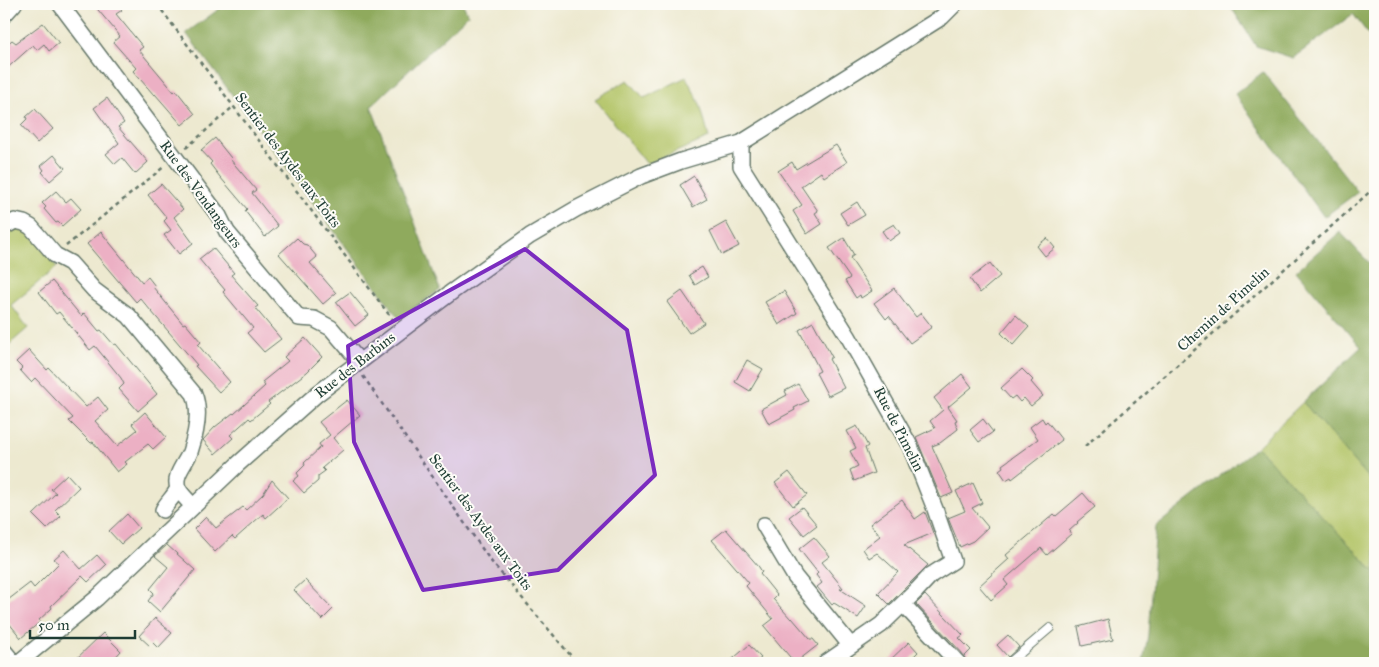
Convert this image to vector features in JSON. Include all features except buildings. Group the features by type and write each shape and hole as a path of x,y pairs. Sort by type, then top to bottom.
{"street":[{"path":"4,15 14,4"},
{"name":"Rue des Vendangeurs","path":"60,4 228,232 298,318 314,319 331,328 358,364"},
{"path":"741,166 741,143 942,18 954,4"},
{"name":"Rue des Barbins","path":"18,663 97,598 281,425 317,394 400,330 517,246 576,209 641,176 681,160 741,143"},
{"name":"Rue de Pimelin","path":"725,148 741,166 882,393 910,446 953,561 931,574 881,625 826,663"},
{"path":"4,227 15,221 31,227 55,255 70,263 94,290 129,316 194,394 198,403 198,411 190,452 178,475 178,488 175,496 163,510"},
{"path":"178,488 193,506"},
{"path":"764,524 795,577 852,646"},
{"path":"903,604 958,663"},
{"path":"4,651 14,663"}],"lane":[{"path":"1009,663 1050,628"}],"path":[{"name":"Sentier des Aydes aux Toits","path":"157,4 400,330"},
{"path":"55,255 175,158 234,106"},
{"name":"Chemin de Pimelin","path":"1085,446 1208,338 1375,186"},
{"name":"Sentier des Aydes aux Toits","path":"358,364 490,560 577,663"}],"highlighted area":[{"path":"525,249 627,330 655,475 558,570 423,590 354,442 348,346"}],"green space":[{"path":"226,4 463,4 468,15 371,106 440,290 399,318 186,33"},
{"path":"1229,4 1375,4 1375,43 1353,14 1293,58 1256,46"},
{"path":"1263,72 1358,192 1324,217 1235,94"},
{"path":"686,77 700,104 709,138 647,164 595,99 628,80 644,98"},
{"path":"17,226 30,233 57,267 11,305 28,328 4,349 4,234"},
{"path":"1340,232 1375,269 1375,486 1303,402 1361,347 1296,271"},
{"path":"1303,402 1375,486 1375,572 1257,447"},
{"path":"1257,447 1375,572 1375,663 1143,663 1148,635 1156,526"}]}
